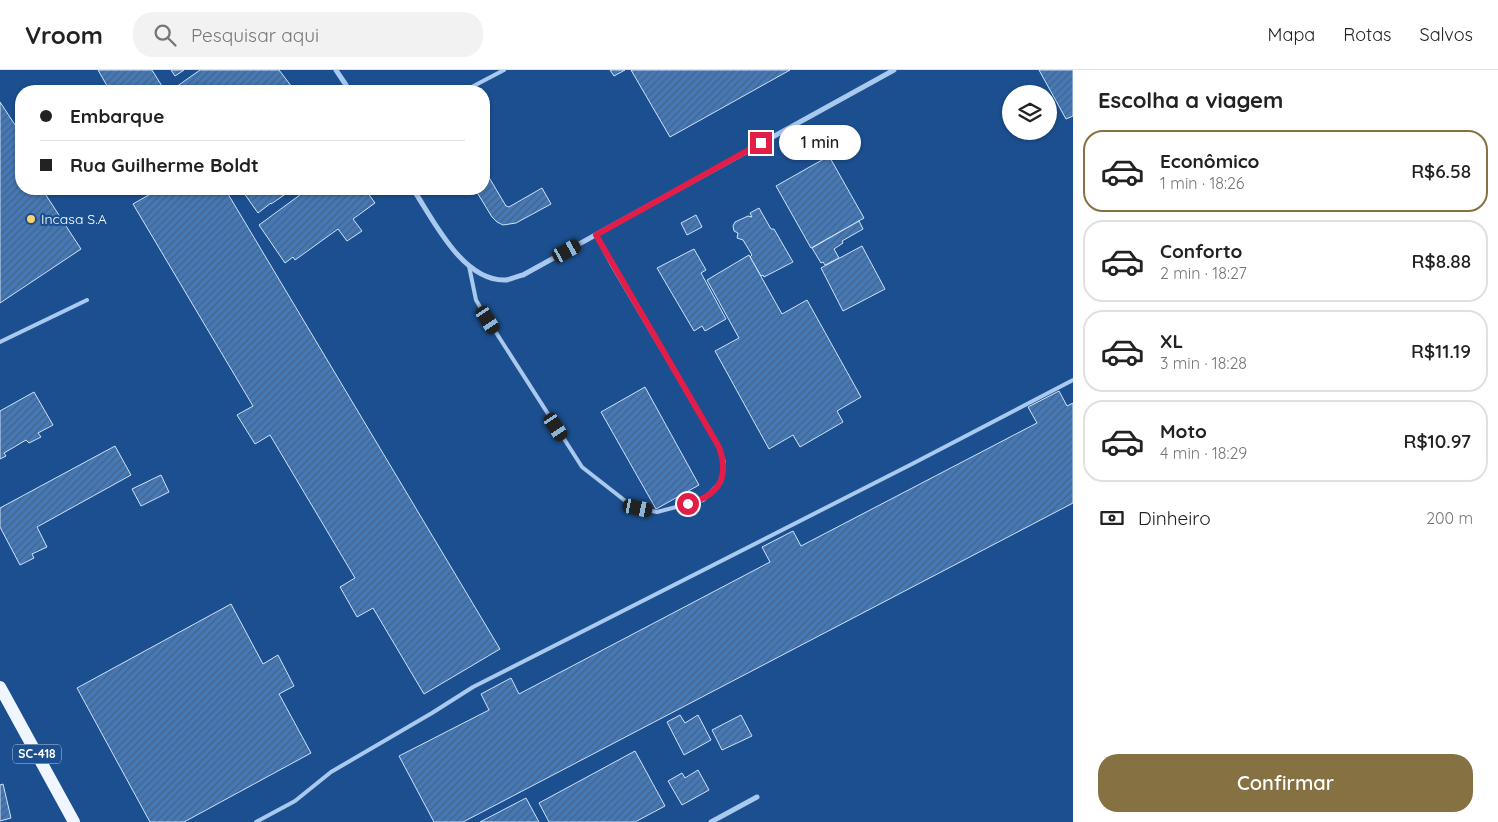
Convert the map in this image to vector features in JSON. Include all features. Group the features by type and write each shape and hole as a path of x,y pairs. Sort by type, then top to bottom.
{"main road":[{"name":"SC-418","path":"0,686 74,822"}],"street":[{"path":"336,70 346,85"},
{"path":"417,195 454,252 469,266 486,276 505,280 523,275 894,70"},
{"path":"711,822 758,797"}],"lane":[{"path":"475,85 504,70"},
{"path":"469,266 476,300 582,467 628,503 638,508 657,512 703,500 721,482 724,462 719,447 596,235"},
{"path":"0,342 86,300"},
{"path":"256,822 296,801 331,772 473,687 1073,380"}],"building":[{"path":"98,70 152,70 161,85 107,85"},
{"path":"171,70 184,70 175,76"},
{"path":"200,70 279,70 290,85 179,85"},
{"path":"610,70 625,70 614,76"},
{"path":"631,70 790,70 670,137"},
{"path":"1039,70 1073,70 1073,116 1066,119 1057,103 1057,85 1047,85"},
{"name":"Incasa S.A","path":"0,102 15,125 15,195 46,195 81,249 0,303"},
{"path":"829,156 864,218 811,248 776,186"},
{"path":"490,179 506,206 509,207 542,188 551,204 516,223 503,225 492,217 479,195 490,195"},
{"path":"149,195 229,195 500,649 424,694 373,608 357,617 340,587 355,578 270,435 255,444 237,415 253,406 133,204"},
{"path":"245,195 284,195 271,203 258,213"},
{"path":"300,195 369,195 375,203 353,219 362,231 347,241 338,229 295,260 293,257 285,263 259,225"},
{"path":"759,208 771,229 774,229 793,262 764,277 763,275 761,276 750,257 752,255 743,240 737,238 738,233 734,231 733,226 735,222 748,216 752,217 750,213"},
{"path":"696,215 702,227 687,235 681,223"},
{"path":"859,221 863,229 842,241 843,243 834,249 839,258 825,265 823,262 821,263 812,248"},
{"path":"862,246 885,289 843,311 821,268"},
{"path":"694,249 706,270 701,273 726,319 705,331 702,326 694,331 657,268"},
{"path":"749,255 782,314 807,300 861,397 837,411 843,422 800,447 793,435 769,449 715,351 739,338 707,280"},
{"path":"645,387 699,485 656,509 601,412"},
{"path":"1059,391 1067,406 1073,403 1073,503 463,822 434,822 399,756 489,710 481,694 511,678 519,694 770,562 762,547 793,531 801,546 1037,423 1028,407"},
{"path":"34,392 53,425 38,433 41,437 29,443 26,440 4,453 6,456 0,459 0,411"},
{"path":"115,446 131,475 37,527 47,547 32,554 34,558 20,565 0,527 0,508"},
{"path":"161,475 169,492 141,506 132,489"},
{"path":"231,604 263,664 278,655 294,686 279,694 311,753 184,822 150,822 77,688"},
{"path":"680,715 685,723 698,715 711,740 684,755 667,722"},
{"path":"741,715 752,736 722,750 712,730"},
{"path":"635,751 665,806 635,822 549,822 539,803"},
{"path":"698,770 709,790 682,805 668,781 682,773 685,778"},
{"path":"3,784 11,818 0,821 0,785"},
{"path":"526,798 539,822 480,822"}],"place":[{"name":"Incasa S.A","path":"31,219"}],"route":[{"path":"688,504 703,500 721,482 724,462 719,447 596,235 761,143"}]}
